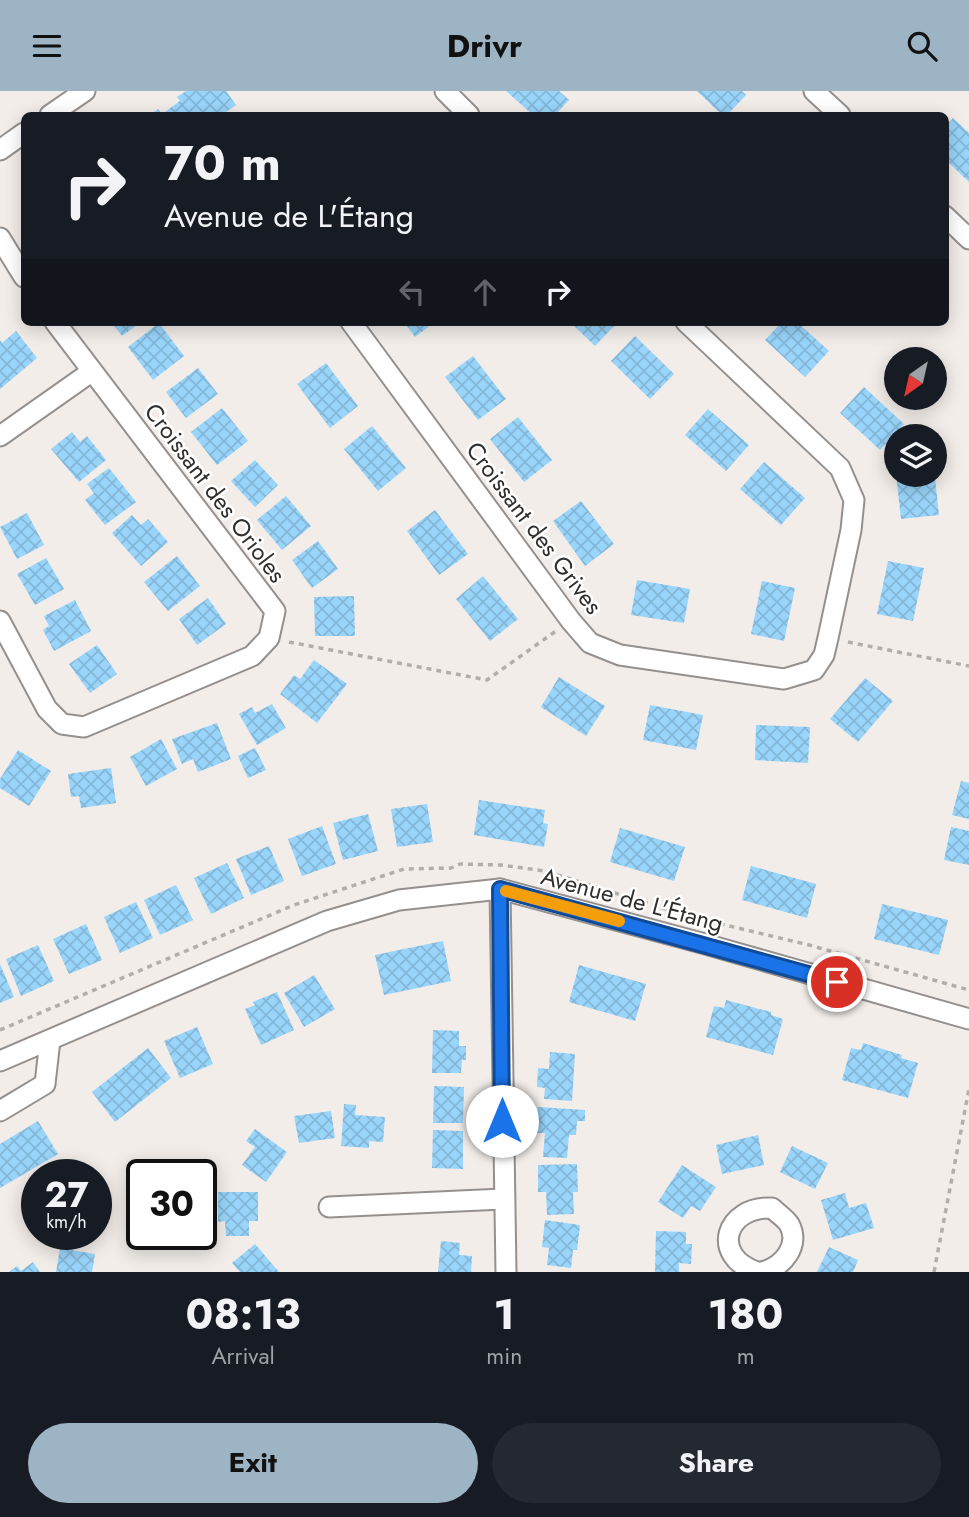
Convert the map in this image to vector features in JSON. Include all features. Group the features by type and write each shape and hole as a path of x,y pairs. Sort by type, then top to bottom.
{"street":[{"path":"54,112 85,91"},
{"path":"445,91 467,112"},
{"path":"814,91 837,112"},
{"path":"0,150 21,135"},
{"path":"949,220 969,239"},
{"path":"0,238 21,272"},
{"name":"Croissant des Orioles","path":"58,326 275,611 269,638"},
{"name":"Croissant des Grives","path":"354,326 590,643 620,655 784,679 814,670 824,655 851,530 854,500 840,468 689,326"},
{"path":"0,436 91,372"},
{"path":"0,621 47,709 62,723 84,727 252,656 269,638"},
{"path":"500,889 506,1272"},
{"name":"Avenue de L'Étang","path":"0,1061 327,921 399,900 500,889 969,1019"},
{"path":"0,1111 45,1084 50,1040"},
{"path":"329,1207 503,1199"}],"path":[{"path":"269,638 487,680 571,621"},
{"path":"828,638 969,666"},
{"name":"Avenue de L'Étang","path":"0,1030 294,905 404,869 450,868 460,864 532,869 679,913 809,945 969,990"},
{"path":"934,1272 969,1089"}],"building":[{"path":"186,91 226,91 236,105 226,112 165,112 180,101 177,97"},
{"path":"506,91 559,91 569,100 558,112 530,112"},
{"path":"697,91 742,91 746,95 730,112 719,112"},
{"path":"953,118 969,133 969,182 949,163 949,122"},
{"path":"114,326 136,326 122,336"},
{"path":"155,326 161,326 184,356 153,380 128,347"},
{"path":"407,326 430,326 415,337"},
{"path":"574,326 614,326 595,346"},
{"path":"778,326 801,326 829,351 805,377 765,340"},
{"path":"16,331 37,358 0,389 0,340 2,343"},
{"path":"635,336 674,374 650,399 611,361"},
{"path":"473,356 506,399 478,420 445,377"},
{"path":"326,363 358,406 330,428 297,384"},
{"path":"198,368 218,394 186,418 166,392"},
{"path":"864,387 884,406 884,410 889,410 904,424 884,424 884,446 880,450 840,413"},
{"path":"222,408 248,441 217,465 191,432"},
{"path":"708,409 749,445 726,471 685,435"},
{"path":"518,417 552,460 524,482 490,439"},
{"path":"372,426 406,468 378,491 344,449"},
{"path":"72,432 80,442 87,436 106,460 79,482 51,449"},
{"path":"255,460 278,485 255,507 231,481"},
{"path":"764,462 805,498 781,525 740,489"},
{"path":"109,468 136,502 105,525 85,500 94,493 87,484"},
{"path":"897,487 936,487 939,515 901,519"},
{"path":"286,496 311,526 282,550 257,520"},
{"path":"581,501 614,544 585,566 553,521"},
{"path":"435,510 468,554 439,575 407,531"},
{"path":"27,513 44,545 17,559 0,527"},
{"path":"132,515 141,525 148,519 168,542 141,566 112,533"},
{"path":"318,541 338,569 312,588 292,560"},
{"path":"177,556 200,586 168,611 144,582"},
{"path":"46,558 64,589 35,605 17,574"},
{"path":"888,561 924,568 913,621 877,614"},
{"path":"483,576 518,619 490,641 456,599"},
{"path":"637,580 690,589 684,623 631,615"},
{"path":"762,581 795,588 784,641 751,634"},
{"path":"354,596 355,636 315,636 314,597"},
{"path":"208,598 226,624 197,645 179,619"},
{"path":"75,600 91,631 54,651 43,630 49,626 44,616"},
{"path":"97,645 117,674 90,693 69,664"},
{"path":"314,660 347,684 317,723 280,694 294,675 300,679"},
{"path":"559,677 605,706 586,736 541,707"},
{"path":"865,678 893,701 858,742 830,719"},
{"path":"272,704 286,728 257,745 239,714 252,707 255,713"},
{"path":"650,705 703,715 696,750 643,740"},
{"path":"217,723 231,759 198,772 193,759 182,764 172,739"},
{"path":"756,725 810,727 808,763 755,760"},
{"path":"161,739 177,769 146,786 130,757"},
{"path":"255,748 266,770 248,778 238,756"},
{"path":"18,750 51,771 29,806 0,788 0,779"},
{"path":"111,768 116,803 81,808 79,796 71,797 68,774"},
{"path":"961,781 969,783 969,819 952,815"},
{"path":"479,800 545,810 543,823 548,824 544,847 474,835"},
{"path":"427,804 433,842 397,847 391,809"},
{"path":"368,814 378,851 343,860 333,823"},
{"path":"322,826 336,864 302,876 288,839"},
{"path":"951,827 969,831 969,865 944,860"},
{"path":"620,828 685,847 674,881 610,862"},
{"path":"269,846 284,881 251,895 236,859"},
{"path":"227,863 244,898 211,914 194,878"},
{"path":"751,866 816,884 807,918 742,900"},
{"path":"176,885 193,920 160,935 144,900"},
{"path":"136,902 153,938 120,953 104,917"},
{"path":"882,904 948,920 939,955 874,939"},
{"path":"86,924 102,960 69,974 53,939"},
{"path":"443,941 451,981 384,995 375,955"},
{"path":"38,945 54,981 21,996 6,959"},
{"path":"0,964 14,997 0,1003"},
{"path":"579,965 646,984 635,1021 569,1002"},
{"path":"314,975 335,1009 304,1027 284,993"},
{"path":"277,992 294,1030 261,1045 245,1009 255,1005 253,1002"},
{"path":"726,1000 771,1012 771,1015 783,1019 773,1055 706,1037 714,1006 724,1008"},
{"path":"197,1027 213,1064 180,1078 164,1041"},
{"path":"433,1030 459,1031 459,1046 466,1046 466,1060 462,1060 461,1073 432,1073"},
{"path":"863,1043 918,1063 908,1098 842,1080 851,1048 861,1050"},
{"path":"148,1048 171,1078 115,1122 92,1092"},
{"path":"550,1052 575,1054 572,1101 544,1099 545,1088 537,1087 538,1068 549,1069"},
{"path":"434,1086 464,1087 463,1123 433,1123"},
{"path":"344,1104 356,1105 355,1115 385,1117 383,1142 369,1141 369,1148 341,1146"},
{"path":"538,1107 585,1110 585,1121 577,1121 576,1135 569,1135 567,1158 543,1157 545,1133 537,1133"},
{"path":"331,1111 335,1138 299,1143 294,1116"},
{"path":"38,1121 58,1154 49,1159 21,1159 21,1176 0,1188 0,1144"},
{"path":"255,1129 287,1152 266,1182 242,1165 255,1147 246,1141"},
{"path":"433,1130 463,1131 463,1169 432,1168"},
{"path":"758,1135 764,1165 722,1174 716,1145"},
{"path":"792,1146 828,1163 815,1189 780,1172"},
{"path":"577,1164 578,1192 573,1192 574,1214 547,1215 546,1192 538,1192 538,1165"},
{"path":"682,1165 716,1187 700,1211 691,1206 683,1218 658,1202"},
{"path":"218,1192 258,1192 258,1221 249,1221 249,1236 226,1236 225,1221 218,1222"},
{"path":"845,1193 849,1208 866,1203 874,1228 833,1240 821,1200"},
{"path":"545,1220 580,1225 577,1250 573,1250 571,1268 547,1265 549,1248 542,1247"},
{"path":"656,1231 686,1232 686,1244 692,1244 691,1264 679,1263 679,1272 655,1272"},
{"path":"441,1241 460,1243 459,1255 472,1256 471,1272 438,1272"},
{"path":"255,1244 279,1272 240,1272 232,1263"},
{"path":"829,1247 858,1260 853,1272 817,1272"},
{"path":"60,1250 95,1254 92,1272 56,1272"},
{"path":"33,1262 40,1272 9,1272 17,1266 21,1271"}],"slow traffic":[{"path":"506,891 619,921"}],"route":[{"path":"502,1121 500,889 837,982"}]}
